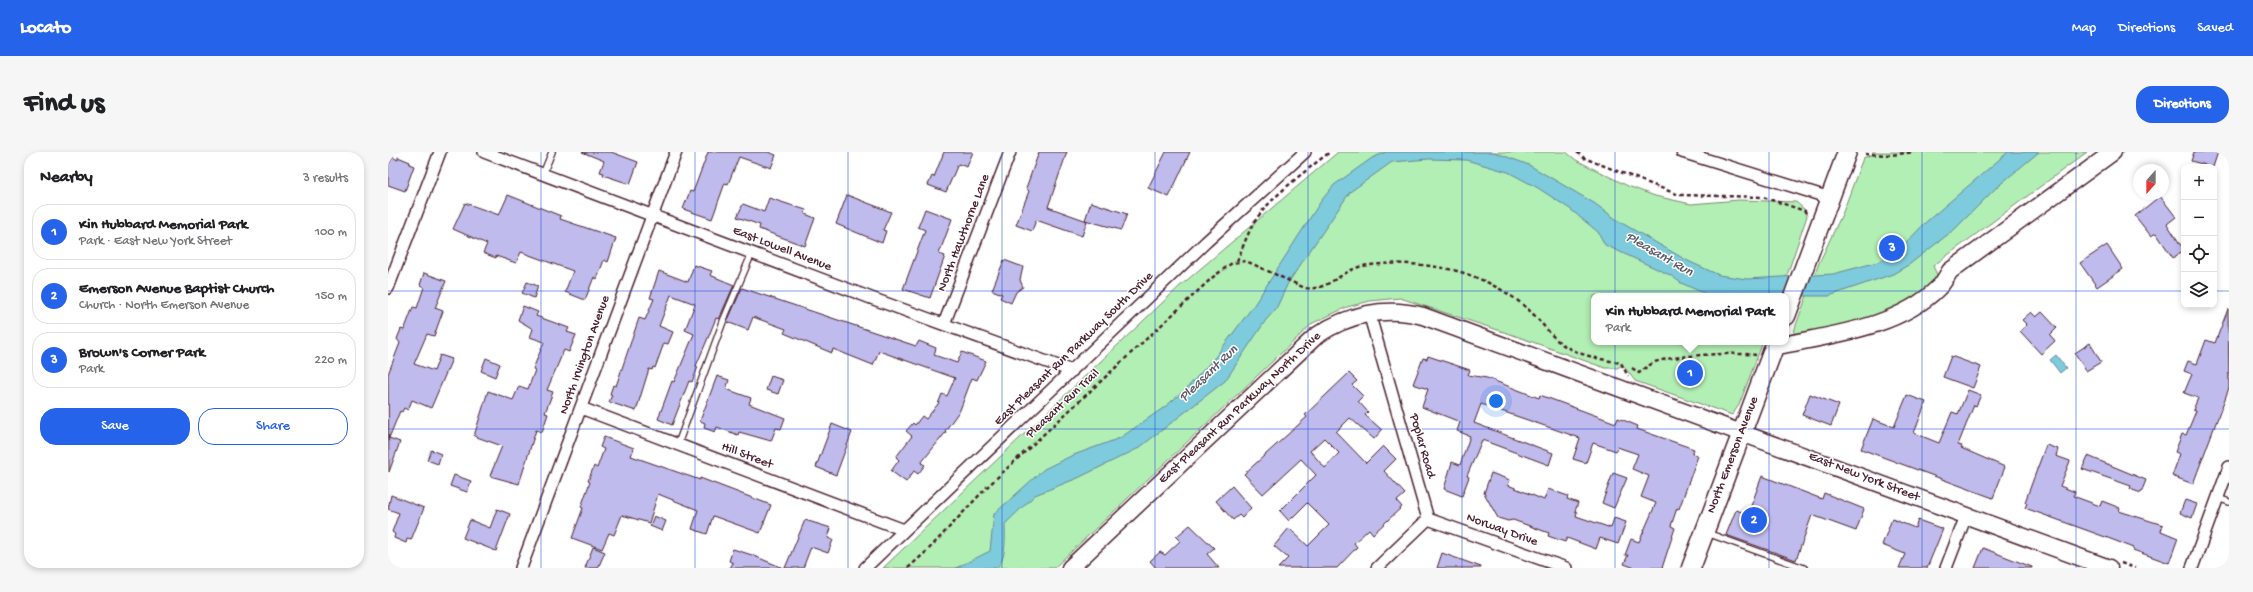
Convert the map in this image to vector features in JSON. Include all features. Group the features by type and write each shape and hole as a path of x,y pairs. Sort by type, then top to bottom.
{"main road":[{"path":"1789,308 1806,261 1825,197 1847,152"},
{"path":"1789,343 1850,332 1880,322 1908,309 1938,288 1950,271 2113,152"},
{"name":"East Pleasant Run Parkway North Drive","path":"1070,568 1316,336 1332,326 1369,314 1396,310 1423,316 1624,383"},
{"name":"North Emerson Avenue","path":"1691,568 1775,345"},
{"name":"East New York Street","path":"1624,383 1742,432 2109,568"}],"street":[{"path":"388,288 440,152"},
{"name":"East Lowell Avenue","path":"484,152 1072,371"},
{"name":"North Irvington Avenue","path":"521,568 676,152"},
{"name":"North Hawthorne Lane","path":"944,324 1010,152"},
{"name":"East Pleasant Run Parkway South Drive","path":"865,568 1206,242 1305,152"},
{"path":"1682,152 1825,197"},
{"name":"Poplar Road","path":"1369,314 1428,519"},
{"name":"Hill Street","path":"580,408 904,530"},
{"path":"2192,568 2229,467"},
{"path":"1946,568 1966,516"},
{"path":"1377,568 1428,519"},
{"name":"Norway Drive","path":"1428,519 1566,568"}],"lane":[{"path":"543,174 552,152"},
{"path":"678,444 724,319 752,253"},
{"path":"2218,498 2229,502"},
{"path":"1705,532 1804,568"}],"path":[{"path":"1330,152 1302,173 1261,212 1249,231 1237,261 1246,260 1305,288 1321,288 1342,275 1362,266 1387,264 1425,266 1458,272 1485,282 1511,296 1532,313 1558,341 1570,348 1597,358 1620,363 1624,383"},
{"path":"1578,152 1584,158 1679,195 1763,198 1805,211 1810,220 1825,197"},
{"path":"1865,154 1891,155 1914,152"},
{"name":"Pleasant Run Trail","path":"908,568 927,551 987,487 1213,277 1228,265 1237,261"},
{"path":"1632,368 1639,373 1648,366 1660,361 1730,353 1758,356"}],"green space":[{"path":"1338,152 1566,152 1576,160 1628,186 1655,196 1691,204 1739,200 1796,202 1804,209 1807,216 1781,293 1591,293 1591,345 1762,345 1739,405 1732,415 1635,381 1623,365 1617,368 1605,368 1513,335 1400,298 1370,301 1347,307 1313,323 1054,568 883,568 1180,286"},
{"path":"1872,152 2087,152 1933,266 1940,281 1897,310 1846,329 1796,335 1794,332 1796,325 1819,263 1843,212 1863,158 1874,154"}],"water":[{"name":"Pleasant Run","path":"1386,152 1494,152 1529,165 1594,203 1620,222 1688,261 1719,275 1747,279 1833,274 1878,262 1901,248 1926,222 2008,152 2039,152 1997,187 1955,229 1910,264 1893,274 1829,296 1789,296 1789,293 1704,293 1681,283 1670,275 1605,245 1598,232 1570,209 1538,188 1508,172 1466,160 1429,159 1392,162 1350,192 1288,283 1276,309 1266,320 1225,381 1139,448 1078,478 1035,495 1005,524 1004,554 1000,565 996,568 956,568 990,551 994,514 1044,469 1071,456 1120,438 1166,406 1186,389 1216,356 1254,305 1321,201 1334,185 1372,158"},
{"path":"2056,355 2066,368 2060,373 2050,360"}],"building":[{"path":"582,152 611,152 638,162 630,184 603,175 604,173 600,172 604,161"},
{"path":"708,152 768,152 776,155 771,168 739,157 728,184 725,183 712,219 683,209 690,191 693,192"},
{"path":"944,152 973,152 967,167 958,164 946,192 928,185 932,176 934,177"},
{"path":"1039,152 1067,152 1048,207 1087,221 1082,236 1036,220 1032,231 1016,225 1029,191 1026,188"},
{"path":"1166,152 1190,152 1169,197 1148,188"},
{"path":"2194,152 2218,152 2214,164 2202,164 2191,161"},
{"path":"392,157 398,160 398,157 410,162 409,164 414,166 405,191 388,185 388,166"},
{"path":"508,195 561,216 560,219 616,238 608,262 604,260 597,279 594,277 585,300 565,292 573,271 521,252 516,263 496,256 496,258 483,253 487,244 453,229 465,203 499,215"},
{"path":"847,195 891,212 883,230 886,231 882,243 836,224"},
{"path":"769,198 806,210 805,214 815,218 805,246 759,229 760,225 737,217 743,204 764,212"},
{"path":"2155,200 2163,200 2176,217 2167,224 2181,245 2181,252 2173,258 2156,233 2151,236 2135,216"},
{"path":"1091,202 1127,214 1121,230 1085,220"},
{"path":"925,209 952,219 939,254 945,256 930,298 903,289 925,230 918,227"},
{"path":"2107,245 2123,269 2097,287 2080,263"},
{"path":"1004,260 1023,267 1020,280 1023,287 1016,292 1011,303 1000,298 1002,294 992,290"},
{"path":"694,265 712,271 710,275 734,285 719,319 716,318 696,366 698,367 692,382 689,381 672,425 658,419 672,381 674,382 694,334 685,330 695,304 671,295 659,326 673,332 668,344 664,343 655,368 653,367 652,370 649,369 636,411 609,402 612,395 610,394 613,385 616,386 639,318 645,320 654,299 650,298 659,271 688,282"},
{"path":"424,273 446,281 435,308 443,311 434,336 427,334 414,364 434,371 440,355 452,359 431,408 412,400 408,410 404,408 402,412 400,411 389,438 400,442 389,472 388,374 400,343 397,339 401,329 404,330 413,307 417,308 424,287 420,285"},
{"path":"527,282 538,286 534,298 522,293"},
{"path":"742,288 916,346 919,341 936,348 934,355 957,363 962,352 986,361 977,380 972,378 960,410 945,431 946,432 921,463 925,465 918,474 914,471 906,482 891,471 899,460 896,457 912,436 906,431 913,423 915,425 922,416 926,419 938,404 942,394 947,396 955,378 879,351 873,365 833,349 832,353 784,333 786,329 753,317 748,330 727,322"},
{"path":"523,306 538,312 536,316 569,328 567,332 576,335 569,352 564,350 547,390 553,392 545,413 548,414 542,432 536,430 519,484 490,476 502,446 474,436 488,391 513,400 519,386 528,389 535,370 533,369 544,342 530,337 533,329 518,320"},
{"path":"2228,309 2229,388 2193,484 2172,476 2180,454 2175,452 2182,434 2186,435 2196,411 2193,410 2198,398 2184,393 2192,374 2184,371 2188,361 2197,364 2206,340 2215,343"},
{"path":"2031,312 2036,317 2042,312 2057,328 2050,335 2055,341 2041,354 2020,331 2027,325 2022,320"},
{"path":"2090,343 2101,362 2086,371 2075,353"},
{"path":"1428,356 1470,370 1468,375 1487,378 1539,398 1540,395 1616,423 1618,418 1638,426 1637,429 1694,449 1692,454 1698,456 1679,509 1677,508 1671,526 1675,528 1662,568 1635,568 1624,564 1628,555 1625,555 1631,539 1639,542 1656,503 1641,497 1649,476 1632,469 1638,454 1617,447 1616,451 1593,443 1586,463 1573,459 1580,438 1481,404 1474,423 1553,453 1549,465 1482,440 1467,476 1469,477 1462,496 1444,489 1452,462 1460,465 1470,436 1457,431 1460,422 1422,407 1428,389 1413,384 1423,358 1427,359"},
{"path":"1951,356 1981,367 1973,388 1943,377"},
{"path":"486,358 500,364 495,377 481,371"},
{"path":"1349,373 1357,381 1352,385 1363,396 1358,401 1368,412 1365,415 1382,430 1374,439 1350,418 1336,432 1366,463 1383,446 1396,459 1384,471 1405,494 1397,501 1402,507 1373,534 1369,529 1354,543 1357,547 1337,568 1278,568 1288,558 1274,546 1289,528 1308,546 1329,525 1307,503 1289,521 1280,511 1316,475 1301,459 1263,494 1244,474 1307,417 1305,415","holes":["1324,438 1339,453 1325,468 1310,451"]},
{"path":"717,376 729,380 726,389 751,398 749,404 785,418 781,429 776,428 771,441 739,432 738,435 717,427 715,432 704,428 705,423 700,421"},
{"path":"771,376 783,380 778,394 766,390"},
{"path":"1968,390 1981,395 1976,406 1974,405 1958,445 1962,446 1961,448 2005,467 1993,498 1861,449 1873,419 1894,427 1907,395 1926,402 1914,433 1939,443 1952,412 1958,414"},
{"path":"1810,394 1839,405 1831,426 1802,415"},
{"path":"832,424 852,432 836,475 816,467"},
{"path":"604,437 634,448 631,456 700,480 700,478 771,505 760,533 713,516 707,534 692,529 698,510 658,494 649,523 622,515 614,535 609,533 602,549 572,538 583,508 581,507 590,482 588,481 594,466 597,468 604,449 600,447"},
{"path":"2046,445 2058,449 2056,456 2070,461 2060,486 2075,492 2073,496 2100,506 2102,501 2120,508 2119,511 2163,525 2161,531 2178,538 2169,563 2133,550 2134,548 2108,538 2025,508 2027,503 2025,502"},
{"path":"431,450 441,454 438,464 427,460"},
{"path":"2088,456 2146,480 2141,493 2130,489 2131,486 2082,469"},
{"path":"1491,473 1510,480 1508,485 1544,500 1548,489 1568,496 1567,499 1578,503 1575,511 1577,512 1576,516 1611,528 1614,518 1626,522 1618,544 1600,538 1596,549 1567,538 1565,542 1548,536 1549,533 1513,520 1508,521 1498,518 1484,493"},
{"path":"1613,473 1627,478 1614,508 1602,503"},
{"path":"454,475 471,481 467,492 450,486"},
{"path":"1762,476 1822,499 1824,493 1864,509 1856,531 1812,515 1796,560 1726,535 1736,510 1748,514"},
{"path":"1232,486 1251,508 1242,518 1239,515 1233,520 1216,501"},
{"path":"391,495 424,508 411,540 407,539 406,543 394,538 395,534 392,532 399,513 388,509"},
{"path":"2185,500 2197,504 2192,518 2180,513"},
{"path":"497,509 510,514 496,551 463,538 470,520 490,528"},
{"path":"654,516 666,521 662,531 650,526"},
{"path":"1892,519 1915,528 1918,520 1943,529 1927,568 1899,568 1905,554 1882,545"},
{"path":"805,520 831,528 828,538 833,540 828,553 811,547 803,568 785,568"},
{"path":"1190,525 1214,548 1207,554 1219,568 1156,568 1150,561 1160,552 1165,555 1180,541 1176,537"},
{"path":"593,547 605,552 598,568 585,568"},
{"path":"1983,548 2032,567 2032,568 1975,568"},
{"path":"733,549 783,568 730,568 733,563 729,561"},
{"path":"1442,553 1481,567 1481,568 1437,568"}],"place":[{"name":"Brown's Corner Park","path":"1892,248"},
{"name":"Kin Hubbard Memorial Park","path":"1690,373"},
{"name":"Emerson Avenue Baptist Church","path":"1754,520"}]}
